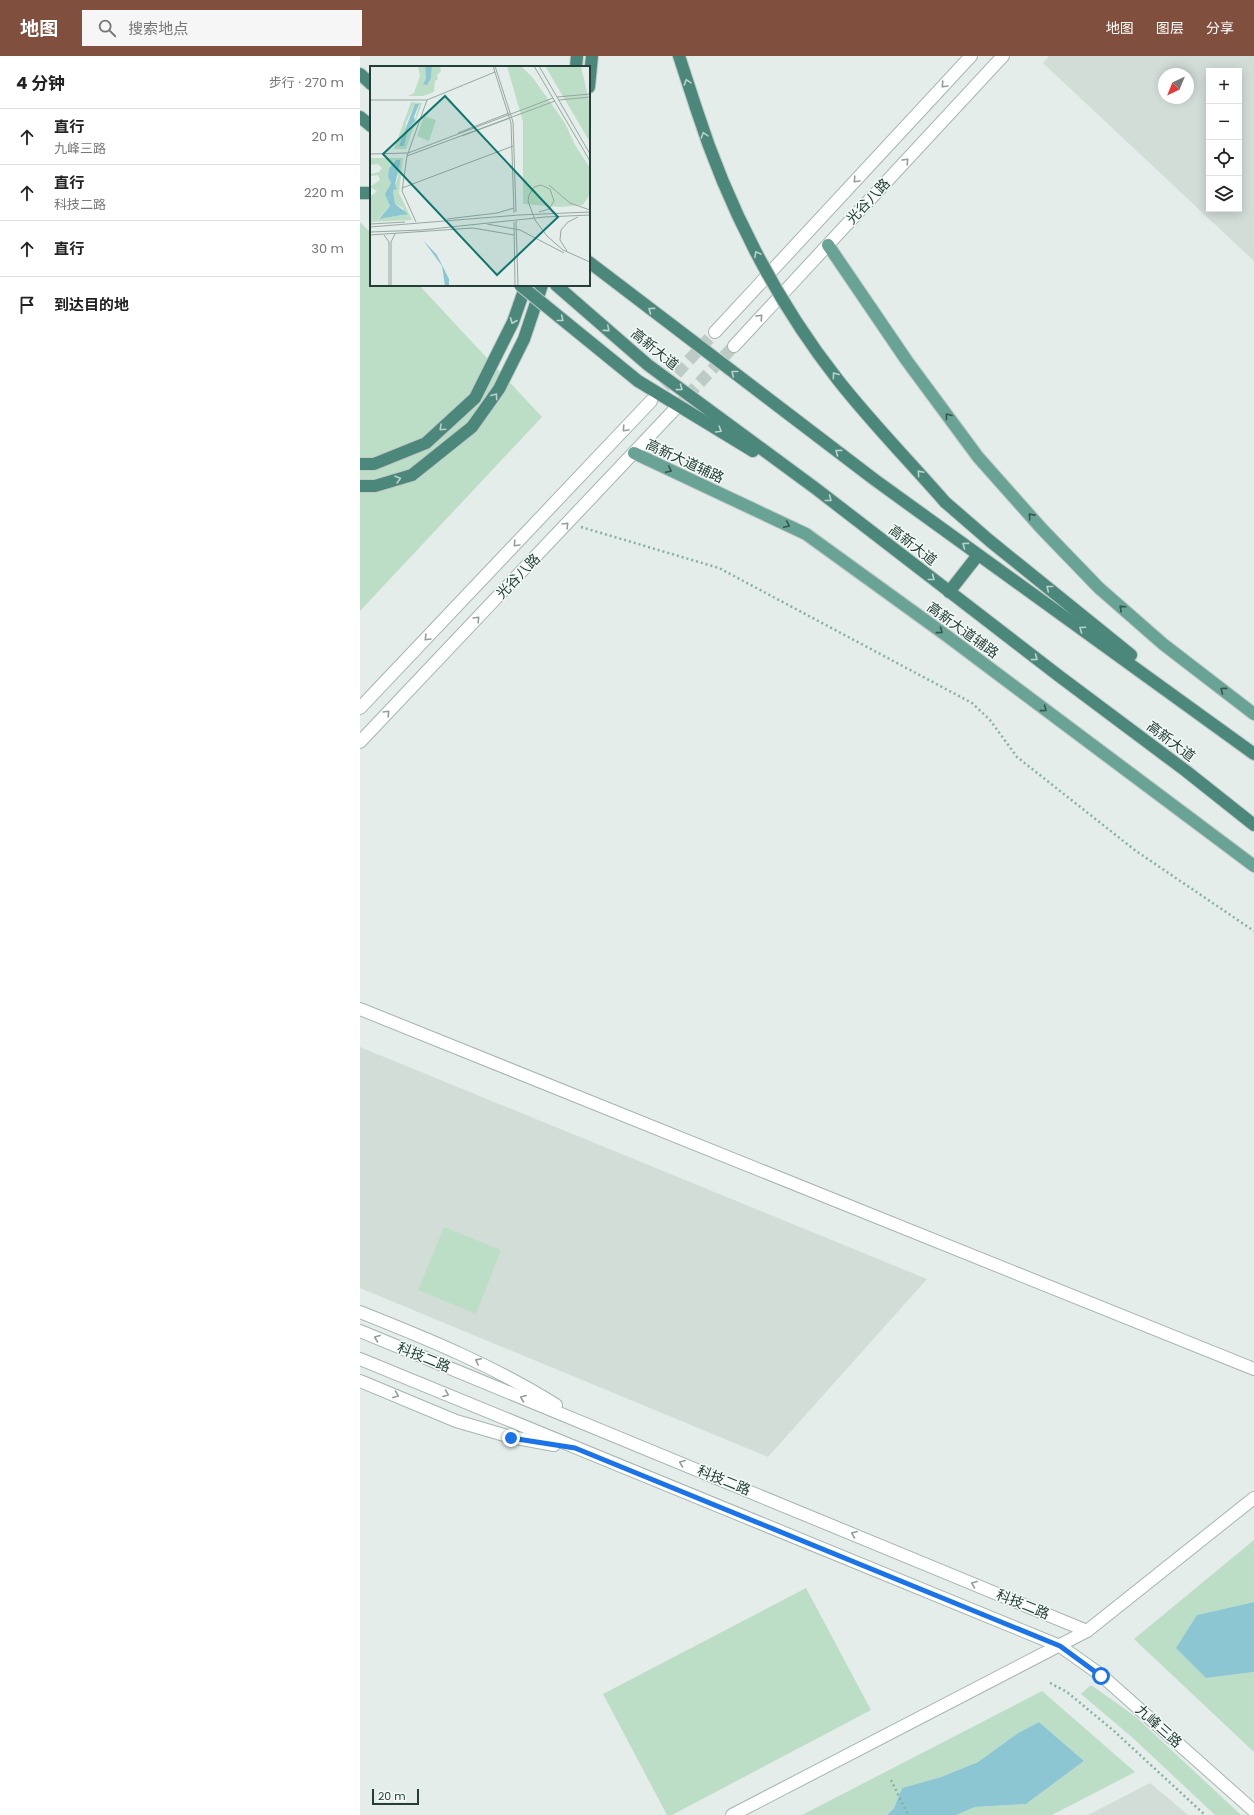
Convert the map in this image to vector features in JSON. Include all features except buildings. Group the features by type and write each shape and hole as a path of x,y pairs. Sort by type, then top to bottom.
{"highway":[{"path":"576,66 577,56"},
{"path":"590,77 592,56"},
{"path":"679,56 706,141 747,234 786,307 838,380 946,502 990,541 1254,753"},
{"path":"360,74 370,83"},
{"path":"360,117 370,125"},
{"name":"高新大道","path":"590,263 875,480 1254,753"},
{"path":"521,286 638,382 815,488"},
{"path":"360,464 374,464 426,443 475,398 513,322 526,286"},
{"path":"360,486 375,486 412,475 472,426 499,389 524,339 542,286"},
{"name":"高新大道","path":"557,286 648,365 815,488 949,592 1186,771 1254,825"},
{"path":"949,592 978,555"}],"main road":[{"path":"828,245 907,361 978,457 1042,529 1100,588 1163,644 1254,714"},
{"name":"高新大道辅路","path":"634,453 806,534 947,636 1254,866"}],"street":[{"name":"光谷八路","path":"715,332 971,56"},
{"name":"光谷八路","path":"734,346 1002,56"},
{"name":"光谷八路","path":"360,708 651,401"},
{"name":"光谷八路","path":"360,742 675,409"},
{"path":"360,1009 1254,1369"},
{"path":"360,1312 471,1358 522,1384 584,1423"},
{"name":"科技二路","path":"360,1331 1087,1631"},
{"name":"科技二路","path":"360,1359 1060,1646"},
{"path":"360,1381 456,1421 511,1438 575,1448"},
{"path":"732,1815 1087,1631 1254,1498"},
{"name":"九峰三路","path":"1060,1646 1101,1676 1254,1811"}],"path":[{"path":"568,523 719,568 972,703 990,720 1017,757 1136,850 1254,931"},
{"path":"1050,1683 1067,1692 1114,1731 1205,1815"},
{"path":"891,1780 908,1815"}],"shaded area":[{"path":"1049,56 1254,56 1254,261 1043,63"},
{"path":"360,1047 927,1279 768,1457 360,1288"},
{"path":"1150,1783 1188,1815 1088,1815"}],"green space":[{"path":"360,222 370,232 370,286 420,286 542,417 360,611"},
{"path":"444,1227 501,1250 476,1314 418,1290"},
{"path":"1254,1540 1254,1602 1197,1615 1206,1678 1254,1672 1254,1752 1134,1639"},
{"path":"806,1588 871,1710 672,1815 667,1815 603,1694"},
{"path":"1091,1685 1136,1717 1241,1815 1215,1815 1133,1738 1081,1694"},
{"path":"1042,1691 1135,1772 1052,1815 956,1815 975,1807 1026,1804 1084,1761 1039,1722 1018,1733 978,1762 941,1777 902,1788 894,1808 887,1815 802,1815"}],"water":[{"path":"1254,1602 1254,1672 1206,1678 1176,1648 1197,1615"},
{"path":"1039,1722 1084,1761 1026,1804 975,1807 956,1815 887,1815 894,1808 902,1788 941,1777 978,1762 1018,1733"}],"tunnel":[{"path":"652,400 715,332"},
{"path":"675,409 734,346"}],"route":[{"path":"511,1438 575,1448 1060,1646 1101,1676"}]}
